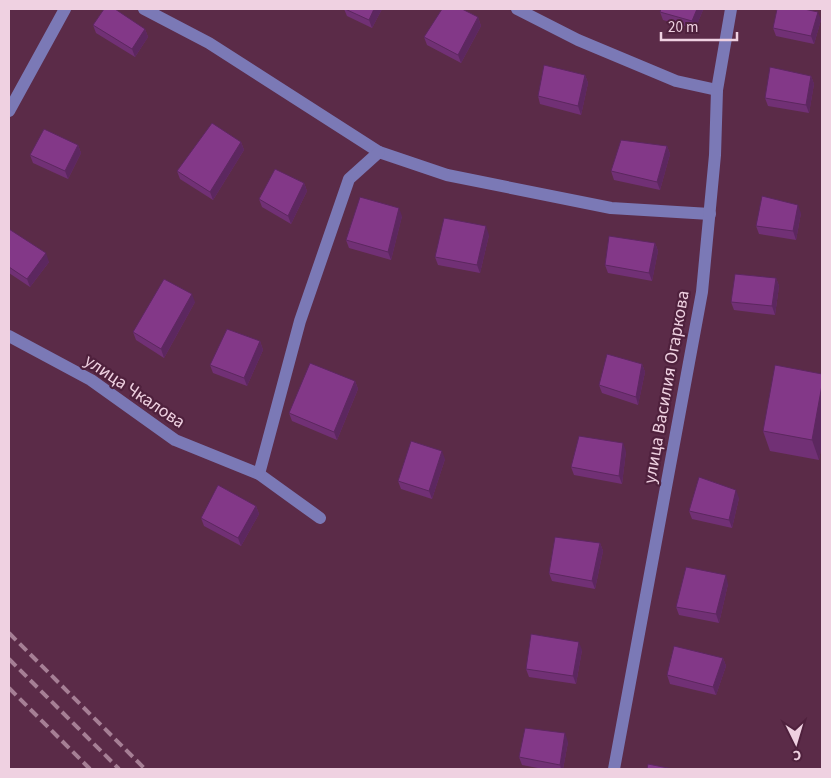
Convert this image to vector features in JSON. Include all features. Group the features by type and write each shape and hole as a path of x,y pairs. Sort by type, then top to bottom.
{"street":[{"path":"9,112 65,9"},
{"path":"144,9 209,42 379,152 447,175 611,208 710,214"},
{"path":"517,9 578,40 676,81 717,90"},
{"name":"улица Василия Огаркова","path":"614,769 702,292 715,156 717,90 731,9"},
{"path":"259,474 300,321 349,179 379,152"},
{"name":"улица Чкалова","path":"9,336 91,380 175,440 259,474 320,518"}],"building":[{"path":"104,9 115,9 145,29 132,49 93,25"},
{"path":"345,9 374,9 369,20"},
{"path":"442,9 462,9 478,17 458,55 424,37"},
{"path":"661,9 697,9 692,21 660,12"},
{"path":"777,9 804,9 818,12 811,36 773,28"},
{"path":"544,65 585,75 578,106 538,96"},
{"path":"770,67 811,76 806,105 765,98"},
{"path":"212,123 241,142 210,192 177,171"},
{"path":"44,129 78,145 65,171 30,155"},
{"path":"621,140 667,146 657,182 611,171"},
{"path":"275,169 304,183 288,216 259,199"},
{"path":"762,196 798,205 793,231 756,226"},
{"path":"360,197 399,208 388,252 346,240"},
{"path":"444,218 486,226 477,265 435,257"},
{"path":"9,229 46,253 27,279 9,267"},
{"path":"609,236 655,243 649,273 605,265"},
{"path":"735,274 776,278 772,306 731,302"},
{"path":"164,279 192,294 161,349 133,332"},
{"path":"227,329 260,341 244,378 210,365"},
{"path":"607,354 642,364 636,397 599,385"},
{"path":"310,363 355,381 334,432 289,413"},
{"path":"775,365 822,374 822,385 812,440 763,431"},
{"path":"579,436 623,443 619,476 571,467"},
{"path":"411,441 442,451 429,491 398,481"},
{"path":"699,477 736,490 729,520 689,511"},
{"path":"218,485 256,506 238,538 201,518"},
{"path":"555,537 600,543 592,581 549,573"},
{"path":"686,567 726,575 716,614 676,607"},
{"path":"531,634 579,642 573,676 526,669"},
{"path":"674,646 723,658 713,687 667,675"},
{"path":"525,728 565,733 560,765 519,757"},
{"path":"648,764 673,769 647,769"}],"railway":[{"path":"9,633 145,769"},
{"path":"9,659 119,769"},
{"path":"9,688 90,769"}]}
